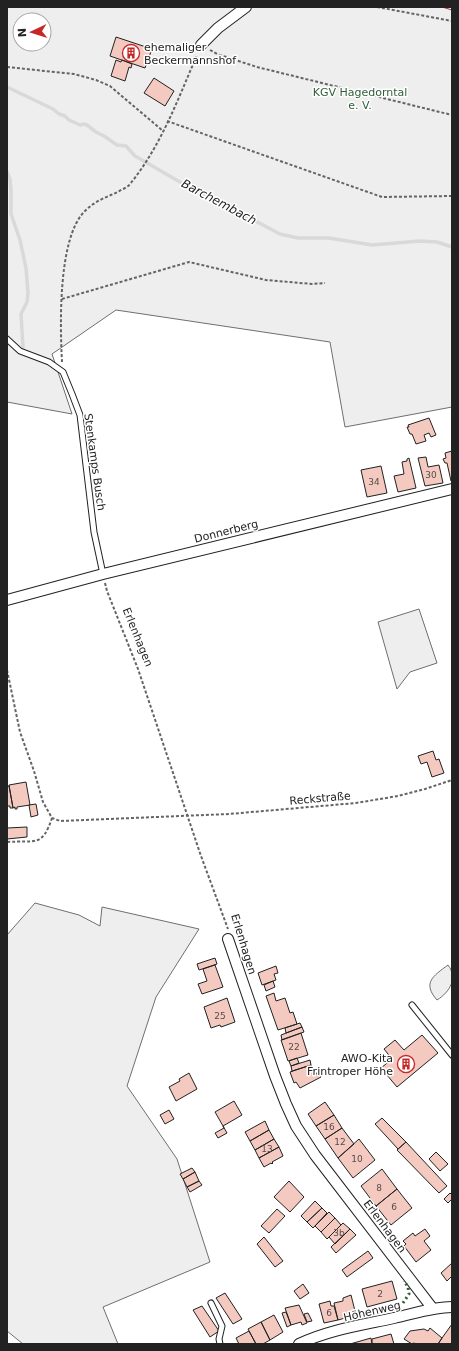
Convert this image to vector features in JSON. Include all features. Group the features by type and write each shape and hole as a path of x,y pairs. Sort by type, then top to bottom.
{"street":[{"path":"201,45 218,28 246,7"},
{"name":"Donnerberg","path":"7,600 103,574 452,489"},
{"name":"Erlenhagen","path":"228,938 275,1076 296,1126 319,1160 433,1309"},
{"name":"Höhenweg","path":"299,1344 332,1332 433,1309 452,1307"}],"lane":[{"path":"7,339 20,351 49,362 63,372"},
{"name":"Stenkamps Busch","path":"63,372 80,415 94,532 103,574"},
{"path":"412,1004 452,1055"},
{"path":"211,1303 222,1326 219,1339 220,1344"}],"path":[{"path":"377,7 452,21"},
{"path":"63,372 61,343 62,299 67,249 72,229 84,211 92,204 129,186 145,165 163,132 201,45 217,54 257,67 452,115"},
{"path":"7,67 74,74 96,80 110,86 163,132"},
{"path":"168,121 382,197 452,196"},
{"path":"62,299 189,262 266,280 312,284 325,283"},
{"name":"Erlenhagen","path":"103,574 107,591 138,670 187,816 228,929 228,938"},
{"path":"7,670 20,732 43,802 52,818 48,832 41,839 26,842 7,842"},
{"name":"Reckstraße","path":"52,818 60,821 187,816 271,811 356,803 398,796 452,780"}],"green space":[{"name":"KGV Hagedorntal e. V.","path":"7,7 452,7 452,407 345,427 330,342 116,310 52,354 72,414 7,402"},
{"path":"419,609 437,663 410,672 397,689 378,622"},
{"path":"35,903 79,915 100,926 102,907 199,929 156,997 127,1086 177,1159 210,1262 103,1307 118,1344 23,1344 7,1331 7,935"},
{"path":"448,965 452,975 451,984 446,993 437,1000 430,989 431,980"}],"building":[{"name":"ehemaliger Beckermannshof","path":"116,37 152,49 145,68 110,56"},
{"name":"ehemaliger Beckermannshof","path":"116,60 121,62 122,60 132,64 131,68 129,67 125,81 111,76"},
{"path":"154,78 174,91 165,106 144,93"},
{"path":"429,418 436,435 431,437 429,433 424,435 426,441 416,444 407,427 409,427 408,425"},
{"path":"452,451 451,481 447,463 445,463 443,459 446,458 445,453"},
{"path":"426,457 428,467 439,465 443,483 425,486 418,458"},
{"path":"409,458 416,488 398,492 394,476 404,474 402,462 407,461"},
{"path":"381,466 387,493 367,497 361,470"},
{"path":"433,751 436,760 439,759 444,773 432,777 427,762 421,764 418,756"},
{"path":"26,782 30,805 17,807 17,809 15,809 15,807 13,808 9,785"},
{"path":"7,786 9,786 13,808 7,806"},
{"path":"36,804 38,815 31,817 29,805"},
{"path":"27,827 27,837 7,839 7,828"},
{"path":"215,958 217,964 199,970 197,964"},
{"path":"215,965 223,987 202,994 198,984 207,981 203,969"},
{"path":"276,966 278,973 274,974 276,980 262,985 258,973"},
{"path":"273,981 275,987 266,991 264,985"},
{"path":"274,993 276,1001 285,998 290,1013 293,1012 297,1024 278,1030 266,996"},
{"path":"227,998 235,1022 221,1027 220,1025 211,1028 204,1007"},
{"path":"300,1023 302,1027 286,1033 285,1028"},
{"path":"302,1027 304,1032 282,1040 281,1035"},
{"path":"301,1033 308,1055 288,1061 281,1040"},
{"name":"AWO-Kita Frintroper Höhe","path":"422,1035 438,1053 397,1087 381,1068 392,1059 384,1049 395,1040 404,1050"},
{"path":"297,1058 299,1063 291,1066 289,1061"},
{"path":"310,1060 311,1065 292,1071 291,1066"},
{"path":"311,1065 318,1076 320,1075 321,1077 300,1088 296,1082 294,1083 290,1072"},
{"path":"189,1073 197,1089 176,1101 169,1087 180,1081 179,1079"},
{"path":"234,1101 242,1115 223,1126 215,1112"},
{"path":"325,1102 334,1115 316,1126 308,1114"},
{"path":"169,1110 174,1119 165,1124 160,1115"},
{"path":"334,1115 342,1128 325,1139 316,1126"},
{"path":"382,1118 406,1142 398,1149 375,1124"},
{"path":"265,1121 269,1130 250,1141 245,1132"},
{"path":"223,1126 227,1133 218,1138 215,1133 224,1128"},
{"path":"342,1128 354,1144 338,1158 325,1139"},
{"path":"269,1130 274,1139 255,1150 250,1141"},
{"path":"274,1139 279,1147 259,1158 255,1150"},
{"path":"359,1139 375,1160 353,1178 338,1158"},
{"path":"406,1142 447,1186 439,1193 397,1150"},
{"path":"279,1147 283,1156 272,1162 272,1164 271,1163 264,1167 259,1158"},
{"path":"436,1152 448,1164 440,1171 429,1159"},
{"path":"192,1168 195,1172 183,1179 180,1174"},
{"path":"382,1169 397,1189 376,1206 361,1186"},
{"path":"195,1172 199,1181 187,1187 183,1179"},
{"path":"199,1181 202,1185 190,1192 187,1187"},
{"path":"289,1181 304,1197 290,1212 274,1197"},
{"path":"397,1189 412,1208 391,1225 376,1206"},
{"path":"450,1193 452,1195 452,1199 448,1203 444,1199"},
{"path":"315,1201 322,1208 307,1222 301,1216"},
{"path":"322,1208 327,1213 313,1228 307,1222"},
{"path":"277,1209 285,1216 269,1233 261,1226"},
{"path":"329,1212 335,1218 321,1232 315,1226"},
{"path":"335,1218 341,1225 327,1239 321,1232"},
{"path":"343,1223 350,1229 335,1244 329,1237"},
{"path":"350,1229 356,1235 336,1253 331,1247"},
{"path":"425,1229 430,1236 424,1241 431,1250 416,1262 404,1246 406,1244 403,1241 413,1233 415,1236"},
{"path":"264,1237 283,1261 275,1267 257,1244"},
{"path":"368,1251 373,1258 347,1277 342,1270"},
{"path":"452,1263 452,1276 447,1281 441,1273"},
{"path":"392,1281 397,1299 367,1307 362,1289"},
{"path":"303,1284 309,1293 300,1299 294,1291"},
{"path":"225,1293 242,1319 233,1324 216,1298"},
{"path":"351,1295 356,1315 338,1320 334,1303 343,1301 343,1298"},
{"path":"330,1301 331,1306 334,1306 338,1320 324,1323 319,1304"},
{"path":"299,1305 307,1323 302,1325 301,1322 291,1325 285,1308"},
{"path":"202,1306 219,1331 210,1337 193,1310"},
{"path":"286,1312 291,1325 287,1327 282,1313"},
{"path":"308,1313 312,1321 307,1322 304,1314"},
{"path":"274,1315 283,1332 270,1340 261,1322"},
{"path":"261,1322 270,1340 263,1344 256,1344 248,1329"},
{"path":"452,1324 452,1344 438,1344 442,1338"},
{"path":"430,1328 442,1338 438,1344 412,1344 404,1339 410,1331 424,1329 428,1331"},
{"path":"249,1331 256,1344 239,1344 236,1338"},
{"path":"391,1334 394,1344 372,1344 372,1339"},
{"path":"371,1338 372,1344 350,1344"}],"waterway":[{"name":"Barchembach","path":"7,87 53,109 69,120 80,125 87,125 117,145 126,146 135,156 199,193 212,198 280,234 298,238 329,238 372,245 420,241 437,242 452,247"},
{"path":"7,172 10,179 11,214 20,240 26,268 28,293 27,302 21,314 23,347"}],"hedge":[{"path":"403,1303 409,1294 408,1287 404,1281"}],"power":[{"path":"442,7 452,10"}],"place":[{"name":"ehemaliger Beckermannshof","path":"131,53"},
{"name":"AWO-Kita Frintroper Höhe","path":"406,1064"}]}
